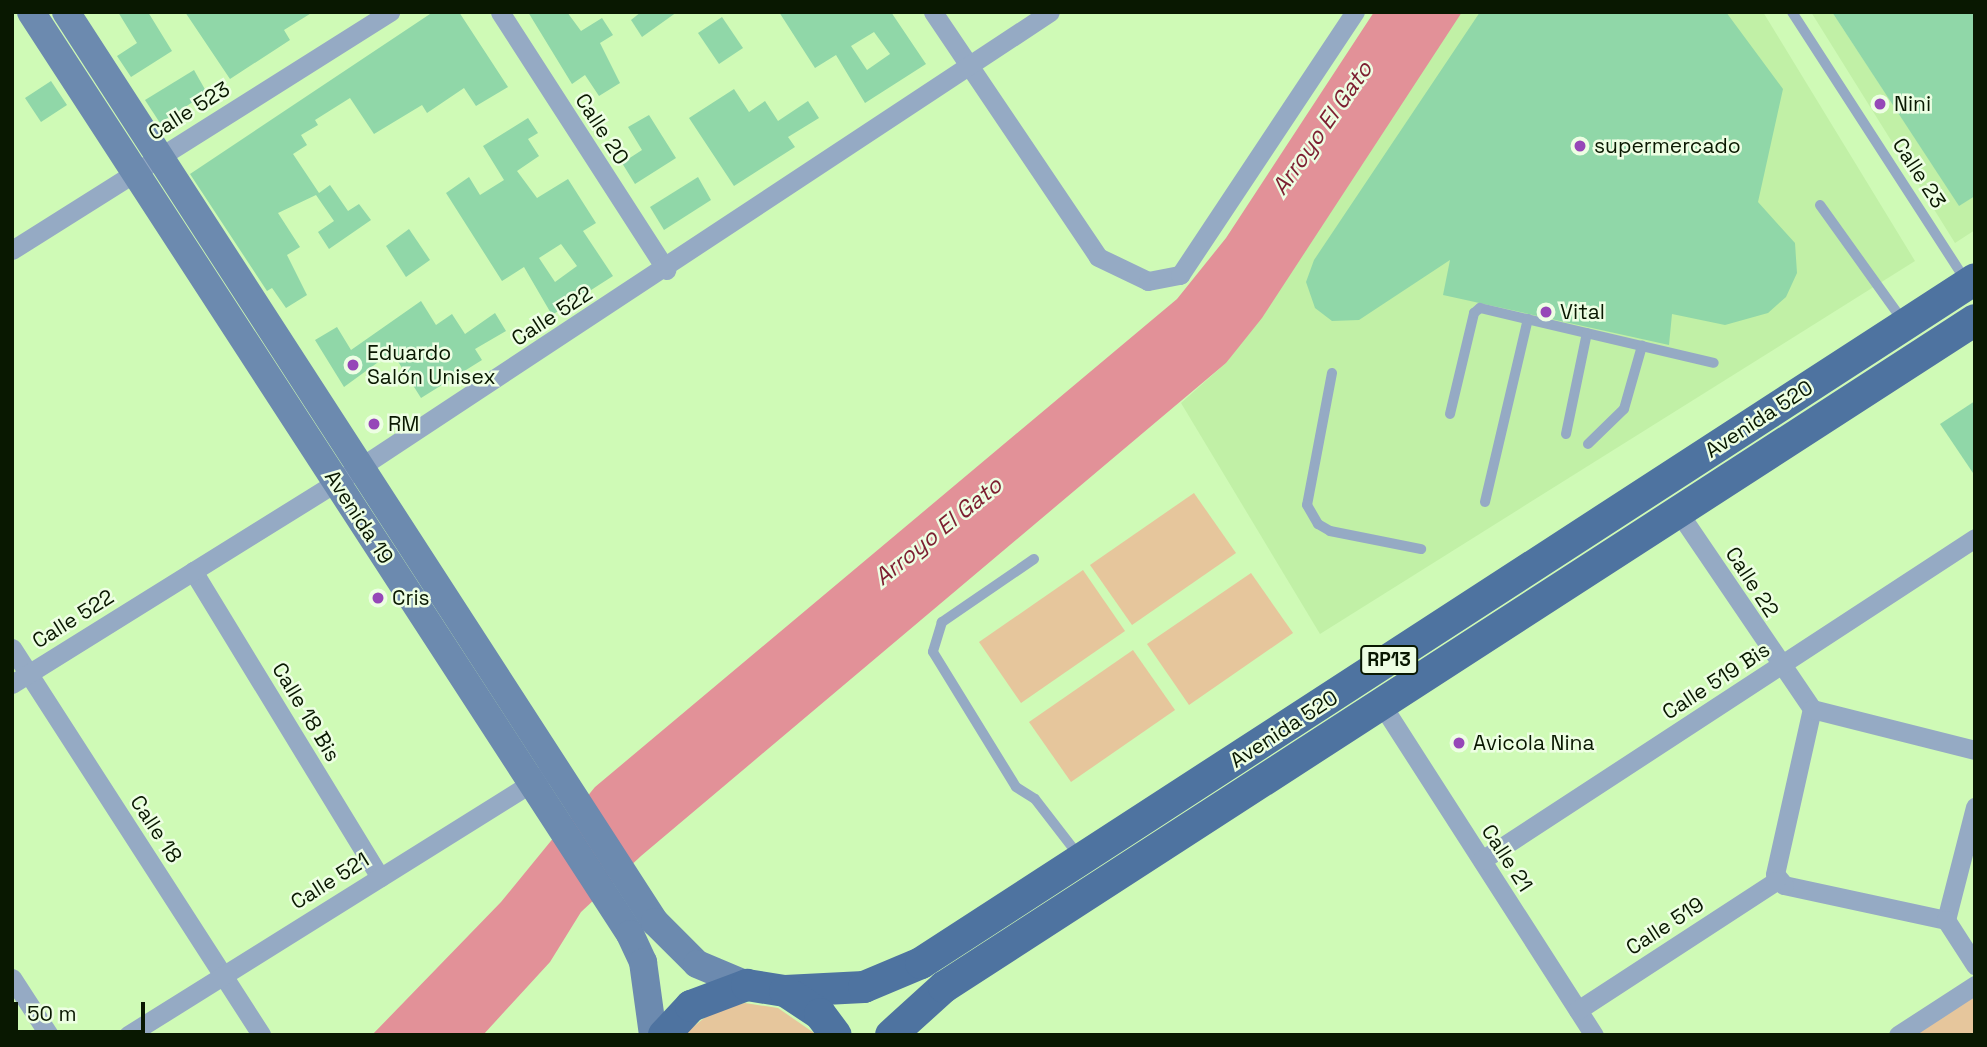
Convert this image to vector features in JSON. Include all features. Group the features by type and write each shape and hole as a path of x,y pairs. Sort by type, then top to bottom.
{"main road":[{"name":"Avenida 19","path":"32,12 336,482 545,774 579,802 671,944 697,964 747,985"},
{"name":"Avenida 19","path":"66,12 362,466 545,774 555,818 643,962 653,1035"},
{"name":"Avenida 520","path":"785,991 864,987 895,976 1082,859 1971,281"},
{"name":"Avenida 520","path":"891,1035 944,987 1975,320"},
{"name":"RP13","path":"664,1035 691,1006 747,985 785,991 820,1014 836,1035"}],"street":[{"name":"Calle 523","path":"12,250 390,12"},
{"name":"Calle 20","path":"500,12 666,270"},
{"path":"933,12 1098,257 1148,281 1180,275 1355,12"},
{"name":"Calle 522","path":"20,679 362,466 666,270 969,69 1050,12"},
{"name":"Calle 22","path":"1679,513 1780,666 1812,709"},
{"name":"Calle 519 Bis","path":"1482,860 1975,538"},
{"name":"Calle 18 Bis","path":"193,571 380,877"},
{"name":"Calle 18","path":"12,649 20,679 261,1035"},
{"name":"Calle 21","path":"1382,705 1594,1035"},
{"path":"1975,750 1812,709 1776,881 1946,920 1975,965"},
{"name":"Calle 521","path":"128,1035 545,774"},
{"path":"1946,920 1975,807"},
{"name":"Calle 519","path":"1577,1010 1776,881"},
{"path":"12,978 49,1035"},
{"path":"1898,1035 1975,985"}],"lane":[{"name":"Calle 23","path":"1792,12 1971,281"},
{"path":"1820,205 1905,324"},
{"path":"1450,414 1474,313 1480,308 1714,363"},
{"path":"1485,502 1528,319"},
{"path":"1566,434 1587,333"},
{"path":"1588,444 1624,410 1642,346"},
{"path":"1332,373 1307,505 1318,524 1330,531 1421,549"},
{"path":"1034,559 942,622 933,652 1016,787 1035,799 1082,859"}],"shaded area":[{"name":"Vital","path":"1460,12 1763,12 1915,261 1320,634 1181,403 1226,363"},
{"name":"Nini","path":"1811,12 1832,12 1959,205 1975,196 1975,230 1955,243"},
{"path":"1194,493 1236,553 1132,625 1090,565"},
{"path":"1083,570 1125,631 1021,703 979,642"},
{"path":"1251,573 1293,633 1189,705 1147,644"},
{"path":"1133,650 1175,710 1071,782 1029,722"},
{"path":"1975,995 1975,1035 1914,1035"},
{"path":"745,1003 778,1008 817,1035 683,1035 713,1011"}],"water":[{"name":"Arroyo El Gato","path":"1374,12 1462,12 1262,318 1226,363 641,856 581,912 550,962 483,1035 372,1035 501,902 595,787 1177,299 1226,238"}],"building":[{"path":"118,12 148,12 172,51 131,77 117,56 137,43"},
{"path":"185,12 313,12 284,30 290,40 230,79"},
{"path":"433,12 459,12 508,87 476,106 464,88 427,113 422,105 374,134 350,98 315,120 318,125 301,135 307,145 293,154 319,193 330,185 348,211 359,204 371,220 329,249 318,232 334,221 316,195 278,213 300,247 287,255 307,295 286,308 272,288 267,291 190,174"},
{"path":"528,12 567,12 581,31 602,18 613,35 600,43 620,83 599,96 585,75 572,84"},
{"path":"641,12 677,12 642,37 631,20"},
{"path":"779,12 891,12 926,64 865,103 836,55 815,68","holes":["874,32 890,54 867,70 851,46"]},
{"name":"supermercado","path":"1480,12 1726,12 1783,89 1758,202 1795,243 1797,273 1786,297 1768,313 1725,325 1672,314 1669,345 1443,295 1450,260 1359,320 1332,321 1315,308 1306,282 1314,260"},
{"path":"1832,12 1975,12 1975,196 1959,206"},
{"path":"722,17 743,48 719,64 698,33"},
{"path":"194,70 207,93 160,123 145,100"},
{"path":"51,81 67,105 41,122 25,98"},
{"path":"734,89 749,112 765,101 778,121 808,101 819,118 788,137 795,147 734,186 689,118"},
{"path":"649,115 676,158 635,184 622,163 642,150 628,127"},
{"path":"528,118 538,133 528,139 539,156 517,171 537,198 568,179 596,223 583,231 613,276 552,315 524,267 502,281 446,193 469,177 480,195 504,180 483,146","holes":["561,244 577,266 555,282 539,258"]},
{"path":"698,177 711,200 664,230 650,207"},
{"path":"409,229 430,260 406,277 386,246"},
{"path":"421,301 436,325 452,314 465,334 495,313 506,331 475,349 482,360 421,398 392,352 344,387 315,340 337,327 351,350"},
{"path":"1975,401 1975,476 1940,424"}],"place":[{"name":"Nini","path":"1880,104"},
{"name":"supermercado","path":"1580,146"},
{"name":"Vital","path":"1546,312"},
{"name":"Eduardo Salón Unisex","path":"353,365"},
{"name":"RM","path":"374,424"},
{"name":"Cris","path":"378,598"},
{"name":"Avicola Nina","path":"1459,743"}]}
